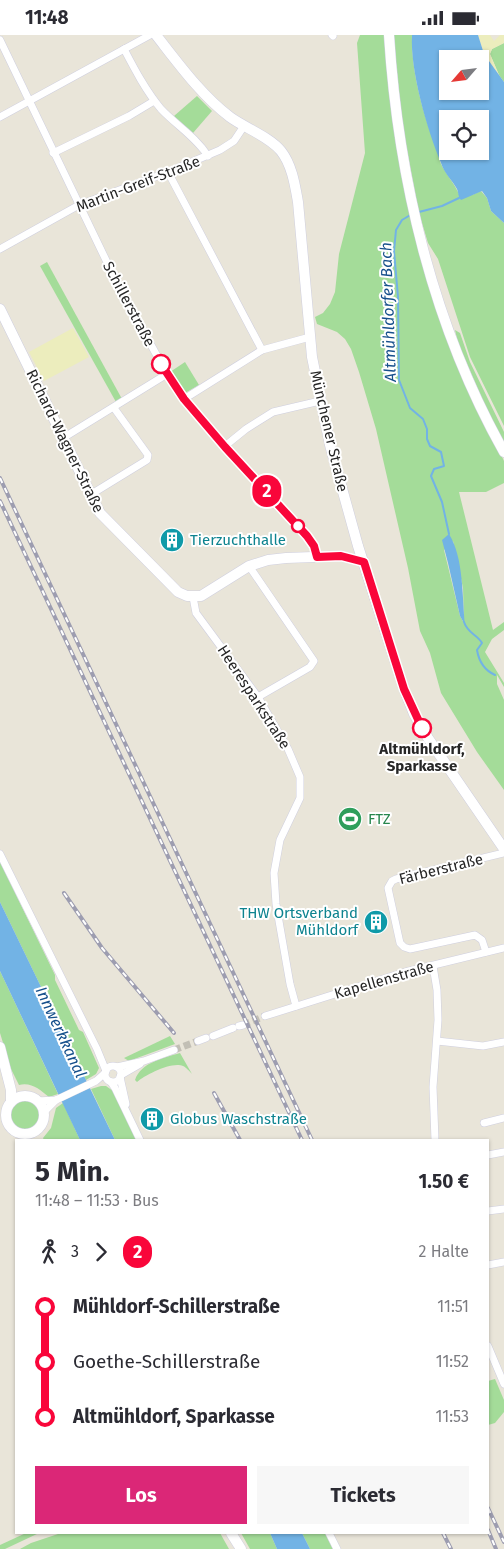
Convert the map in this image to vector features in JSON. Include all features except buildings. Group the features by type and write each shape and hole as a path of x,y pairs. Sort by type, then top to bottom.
{"street":[{"path":"0,117 150,35"},
{"name":"Münchener Straße","path":"156,35 211,99 230,117 277,147 290,167 295,184 300,217 310,337 320,401 358,546 404,689 414,714 428,738 500,836 504,851"},
{"path":"389,35 396,112 414,209 429,271 448,328 471,387 504,452"},
{"name":"Schillerstraße","path":"0,40 53,153 120,288 167,374 184,399 225,447 307,536 314,546 317,557"},
{"path":"124,49 154,101 202,147 208,156"},
{"path":"53,153 154,101"},
{"name":"Martin-Greif-Straße","path":"0,249 79,205 208,156 230,144 244,126"},
{"path":"168,172 262,350"},
{"name":"Richard-Wagner-Straße","path":"0,309 90,495 104,519 178,592 193,597"},
{"path":"184,399 262,350 310,337"},
{"path":"63,438 167,374"},
{"path":"225,447 246,429 273,413 320,401"},
{"path":"90,495 148,458 148,455 114,408"},
{"path":"341,556 358,546"},
{"path":"193,597 205,595 249,567 268,560 341,556 364,562"},
{"path":"249,567 314,661 310,667 258,697"},
{"name":"Heeresparkstraße","path":"193,597 196,613 258,697 288,749 300,777 300,798 280,840 274,873 276,904 290,984 296,1006"},
{"name":"Färberstraße","path":"486,952 482,940 475,935 410,949 404,947 400,943 388,889 393,880 504,851"},
{"path":"0,855 97,1049 109,1081 115,1088 140,1139"},
{"name":"Kapellenstraße","path":"265,1017 404,972 504,948"},
{"path":"433,966 438,1000 437,1041 432,1087 435,1139"},
{"path":"198,1041 238,1027"},
{"path":"437,1041 483,1046 504,1042"},
{"path":"0,1047 11,1090 11,1102"},
{"path":"97,1049 120,1070 125,1101 134,1126"},
{"path":"43,1113 56,1100 96,1081 108,1067 144,1061 174,1050"},
{"path":"96,1081 115,1082 144,1061"},
{"path":"6,1067 24,1096 37,1101 56,1100"},
{"path":"24,1096 16,1098 11,1102 3,1115 6,1119 5,1127 29,1137 42,1121 43,1113 37,1101"},
{"path":"484,1123 504,1118"},
{"path":"39,1127 41,1139"},
{"path":"489,1155 504,1152"},
{"path":"489,1211 504,1209"},
{"path":"489,1265 504,1262"},
{"path":"489,1348 504,1384"},
{"path":"232,1534 241,1549"},
{"path":"330,1534 337,1549"}],"shaded area":[{"path":"360,35 386,35 424,269 444,332 504,461 504,483 486,492 459,492 493,630 504,622 504,630 492,639 485,652 504,683 504,687 497,675 497,684 504,700 504,790 477,752 441,693 430,653 420,631 408,568 376,429 359,372 351,349 345,339 337,332 317,324 315,317 323,313 330,304 335,292 339,254 365,153 357,43","holes":["453,541 463,588 464,623 460,616 444,550"]},
{"path":"393,35 412,35 412,50 419,95 440,163 459,194 472,195 481,191 487,198 491,211 504,223 504,426 470,357 438,259 428,243 419,213 403,129"},
{"path":"504,43 504,82 490,54 492,49"},
{"path":"197,96 212,111 193,133 174,116"},
{"path":"47,262 122,399 116,402 40,266"},
{"path":"455,330 460,333 470,362 504,432 504,444 494,426 458,343"},
{"path":"185,362 199,385 185,393 170,372"},
{"path":"0,862 55,975 55,980 79,1030 83,1032 99,1068 96,1074 86,1080 0,902"},
{"path":"0,971 58,1094 49,1097 32,1086 19,1085 11,1069 0,1033"},
{"path":"170,1036 175,1044 129,1061 124,1058"},
{"path":"180,1053 192,1074 183,1066 172,1065 152,1073 137,1082 135,1080 142,1069 148,1065"},
{"path":"106,1086 113,1091 136,1139 115,1139 91,1089"},
{"path":"25,1100 31,1101 39,1109 39,1121 31,1129 25,1130 19,1129 11,1121 10,1115 11,1109 19,1101"},
{"path":"63,1103 80,1139 44,1139 51,1128 56,1108"},
{"path":"495,1379 504,1400 504,1412 495,1423 489,1425 489,1381"},
{"path":"24,1534 37,1534 5,1549 0,1549 0,1545"},
{"path":"58,1534 221,1534 229,1549 20,1549 31,1543"},
{"path":"242,1534 270,1534 277,1549 250,1549"},
{"path":"302,1534 326,1534 333,1549 310,1549"}],"sand":[{"path":"478,35 490,35 494,41 500,35 504,35 504,43 492,49 490,54 499,75 489,61 489,50 483,50"},
{"path":"73,328 89,357 44,381 29,352"}],"water":[{"path":"412,35 478,35 483,50 439,50 439,100 489,100 489,61 504,82 504,223 491,211 487,198 482,191 461,200 457,189 444,170 440,160 489,160 489,110 439,110 439,157 430,134 414,65"},
{"path":"449,534 460,566 465,625 460,616 442,540"},
{"name":"Innwerkkanal","path":"0,902 115,1139 80,1139 0,971"},
{"path":"270,1534 302,1534 310,1549 277,1549"}],"waterway":[{"name":"Altmühldorfer Bach","path":"419,212 442,206 459,198"},
{"name":"Altmühldorfer Bach","path":"412,214 402,220 396,230 394,251 398,297 399,380 410,408 423,419 430,446 441,452 444,466 434,469 431,476 442,502 449,534"},
{"name":"Altmühldorfer Bach","path":"464,622 468,629 482,643 477,650 481,662 488,671 495,675"}],"tunnel":[{"path":"243,1025 265,1016"},
{"path":"174,1050 198,1041"}],"railway":[{"path":"0,478 312,1139"},
{"path":"0,501 302,1139"},
{"path":"64,893 102,948 174,1033"},
{"path":"214,1093 239,1139"},
{"path":"489,1510 504,1542"},
{"path":"489,1532 496,1549"},
{"path":"444,1534 451,1549"}],"bus line":[{"name":"2","path":"161,364 184,399 225,447 310,539 317,557 341,556 364,562 404,689 422,728"}],"place":[{"name":"Tierzuchthalle","path":"172,540"},
{"name":"Altmühldorf, Sparkasse","path":"422,728"},
{"name":"FTZ","path":"350,819"},
{"name":"THW Ortsverband Mühldorf","path":"376,922"},
{"name":"Globus Waschstraße","path":"152,1119"}]}
